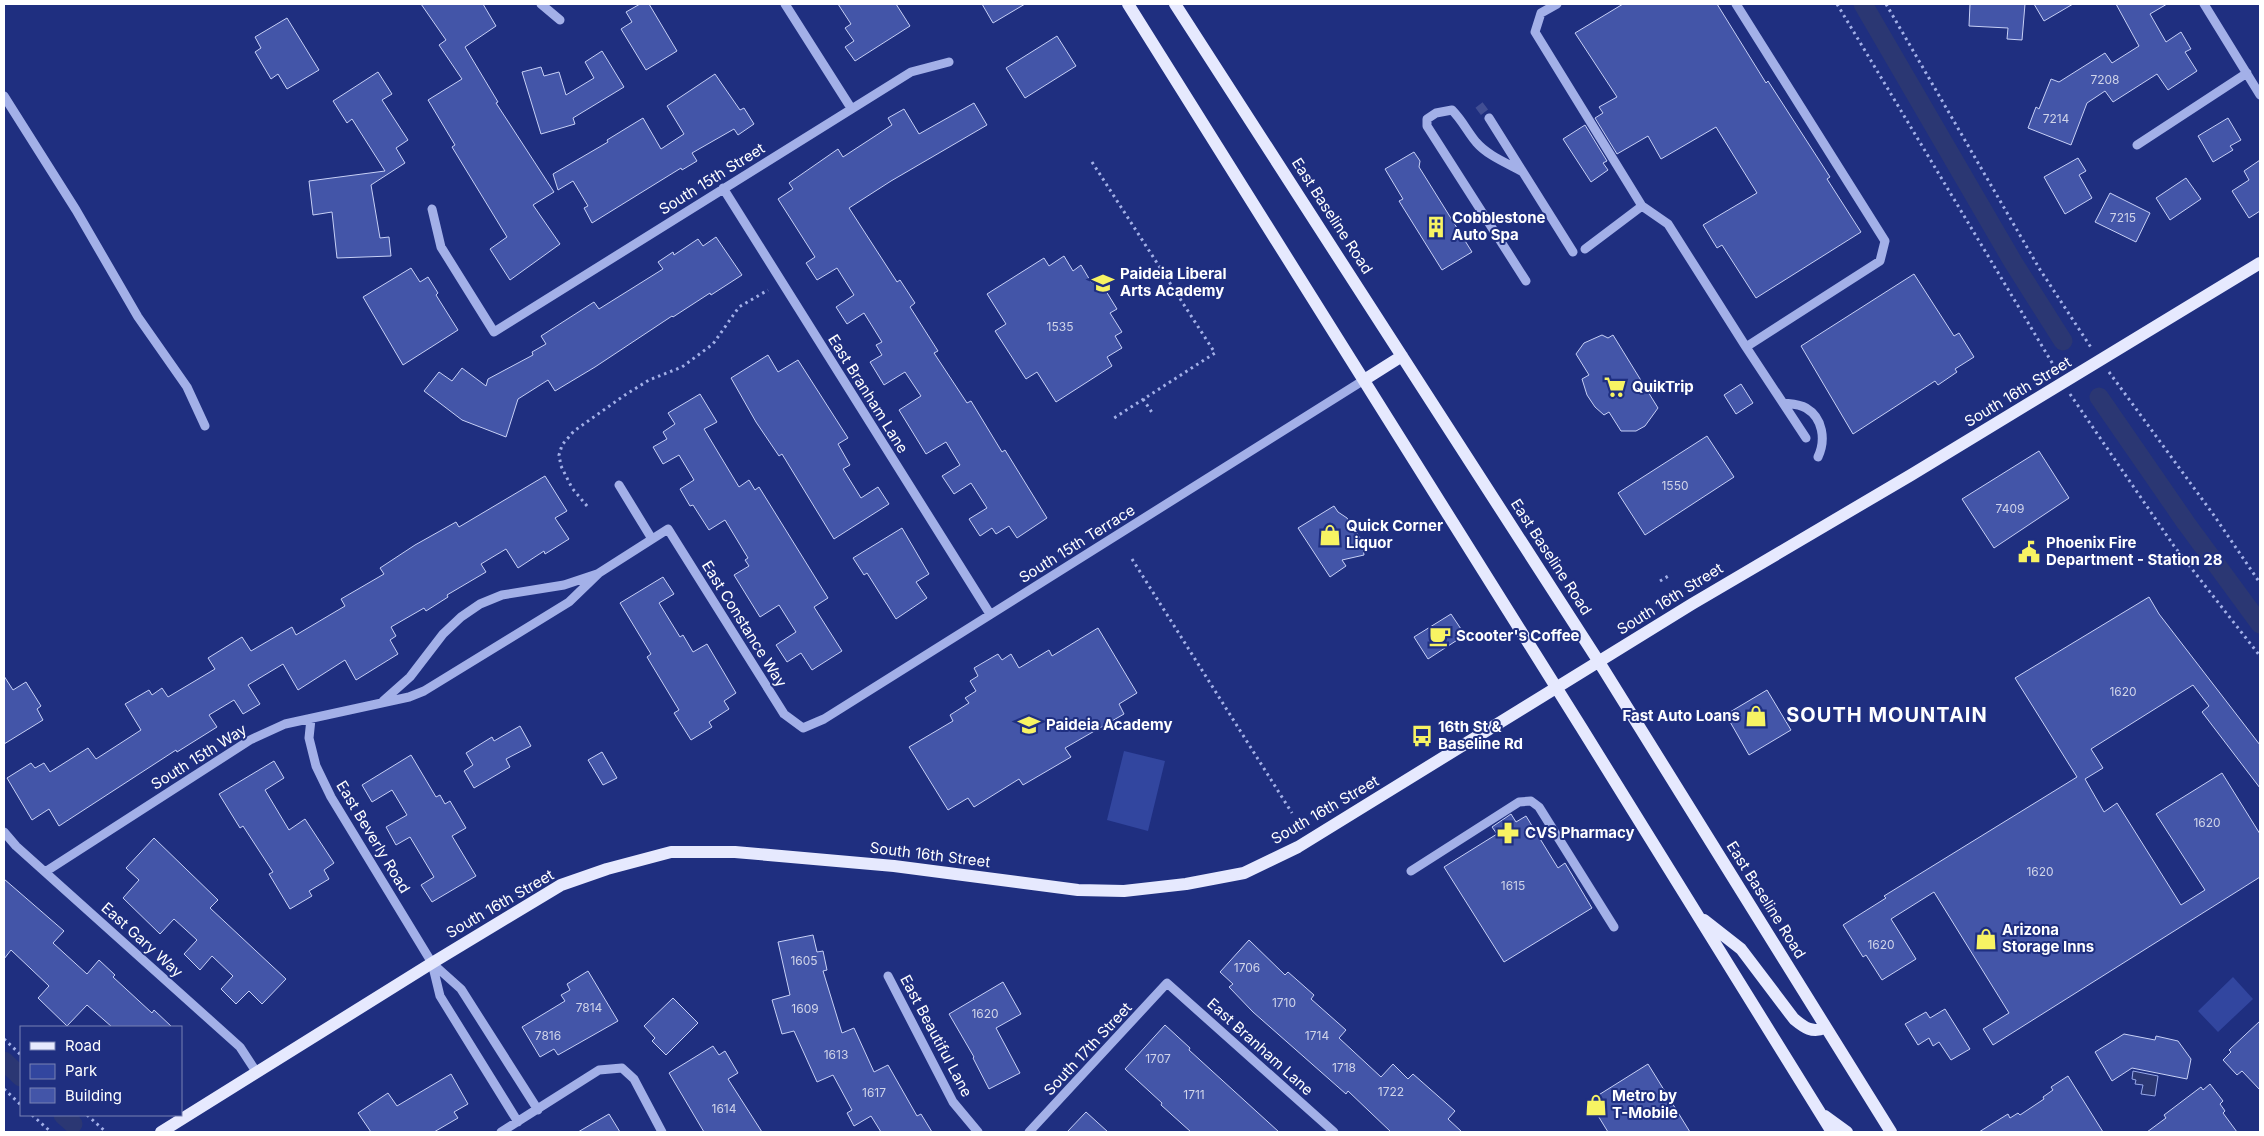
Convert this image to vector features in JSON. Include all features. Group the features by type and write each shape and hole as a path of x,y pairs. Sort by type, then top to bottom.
{"main road":[{"path":"1128,4 1557,688 1832,1132"},
{"name":"East Baseline Road","path":"1175,4 1599,662 1891,1132"},
{"name":"South 16th Street","path":"161,1132 561,885 607,868 670,852 735,852 894,866 1078,890 1124,891 1186,884 1244,873 1298,847 1692,604 2070,380 2260,264"},
{"path":"1364,380 1402,356"},
{"path":"1698,915 1741,949 1794,1019 1802,1026 1817,1031 1825,1028"},
{"path":"1819,1111 1847,1132"}],"street":[{"path":"542,4 560,20"},
{"path":"785,4 851,108"},
{"path":"1557,4 1541,13 1535,32 1642,206 1668,224 1806,438"},
{"path":"1736,4 1885,241 1880,261 1746,347"},
{"path":"2204,4 2260,95"},
{"name":"South 15th Street","path":"432,209 441,247 494,332 911,72 949,62"},
{"path":"2137,145 2246,73"},
{"path":"4,96 76,210 138,317 187,387 205,426"},
{"path":"1523,172 1493,156 1477,142 1462,120 1452,110 1436,113 1427,119 1427,126 1526,281"},
{"path":"1489,118 1573,252"},
{"name":"East Branham Lane","path":"723,188 990,614"},
{"path":"1585,249 1642,206"},
{"name":"South 15th Terrace","path":"803,728 824,719 1364,380"},
{"path":"1783,403 1800,406 1811,413 1822,430 1823,445 1818,457"},
{"path":"619,485 652,539"},
{"name":"South 15th Way","path":"45,872 250,740 285,724 383,701 409,697 424,691 570,602 599,573 668,529"},
{"name":"East Constance Way","path":"668,529 784,714 803,728"},
{"name":"South 15th Way","path":"383,701 410,677 443,634 461,617 480,604 502,595 564,585 599,573"},
{"name":"East Beverly Road","path":"311,719 309,738 316,766 331,797 432,963 461,989 538,1110"},
{"path":"1411,871 1519,802 1531,801 1538,806 1614,927"},
{"name":"East Gary Way","path":"4,832 16,846 240,1047 256,1073"},
{"name":"East Beverly Road","path":"432,963 440,996 518,1122"},
{"name":"East Beautiful Lane","path":"888,976 952,1102 978,1132"},
{"name":"East Branham Lane","path":"1167,983 1334,1132"},
{"name":"South 17th Street","path":"1029,1132 1167,983"},
{"path":"501,1132 599,1070 622,1068 634,1079 662,1132"}],"path":[{"path":"1837,4 2048,357"},
{"path":"1886,4 2039,268 2084,336"},
{"path":"1092,162 1215,353 1111,420"},
{"path":"587,506 572,488 561,466 559,455 562,445 574,431 633,390 649,380 682,367 713,344 739,307 768,290"},
{"path":"2117,384 2213,514 2260,583"},
{"path":"1144,399 1153,414"},
{"path":"2080,408 2174,546 2260,656"},
{"path":"1132,559 1292,813"},
{"path":"1660,581 1670,575"},
{"path":"4,1039 20,1054"},
{"path":"4,1089 20,1104"},
{"path":"33,1116 51,1132"},
{"path":"88,1116 106,1132"}],"green space":[{"path":"1124,751 1165,761 1148,831 1107,820"},
{"path":"2233,977 2253,999 2218,1032 2198,1011"}],"shaded area":[{"path":"2133,1071 2158,1076 2155,1096 2141,1094 2143,1085 2135,1084 2136,1080 2132,1079"}],"building":[{"path":"421,4 483,4 496,26 465,47 498,102 496,103 554,192 533,205 560,244 510,280 490,249 507,237 452,147 455,145 428,100 462,79 439,45 446,40"},
{"path":"640,4 649,4 677,51 646,70 621,29 632,22 626,12"},
{"path":"838,4 896,4 910,26 855,61 845,47 854,41 845,28 851,24"},
{"path":"982,4 1025,4 993,23"},
{"path":"1623,4 1717,4 1766,83 1768,81 1830,177 1827,179 1861,232 1756,298 1722,245 1717,248 1703,225 1757,193 1716,127 1661,159 1648,136 1617,154 1595,118 1603,113 1599,107 1617,97 1575,33"},
{"path":"1970,4 2025,4 2022,40 2007,39 2008,28 1969,26"},
{"path":"2034,4 2073,4 2044,21"},
{"path":"2116,4 2167,4 2150,14 2166,42 2181,32 2191,49 2185,52 2197,71 2168,90 2157,74 2113,102 2105,91 2087,103 2071,145 2028,128 2036,107 2039,109 2051,79 2059,82 2105,53 2112,63 2139,46"},
{"path":"287,18 319,70 287,89 278,74 271,79 255,52 261,48 255,37"},
{"path":"1057,36 1076,66 1025,98 1006,68"},
{"path":"602,51 624,87 573,118 575,124 541,134 522,72 541,67 544,76 559,72 566,95 594,78 585,62"},
{"path":"378,72 392,94 382,100 408,140 396,148 405,163 371,185 380,238 389,237 391,256 337,258 332,212 313,215 309,181 385,171 352,119 347,123 333,101"},
{"path":"715,74 740,110 744,108 754,124 738,135 734,129 692,153 697,161 682,170 681,168 592,223 584,208 588,206 573,181 558,190 553,174 608,142 607,140 643,118 661,149 684,134 667,106"},
{"path":"974,103 987,125 849,208 897,282 900,280 915,303 910,307 938,351 934,353 967,403 971,401 1002,452 1005,450 1047,518 1017,538 1009,526 996,534 992,528 980,536 969,519 987,508 971,483 954,494 942,476 960,465 946,442 926,454 899,410 921,396 905,372 884,385 870,362 882,355 876,345 882,342 864,313 847,324 836,307 854,295 837,268 817,280 806,263 815,257 778,199 793,189 789,183 838,149 843,157 892,125 888,118 904,109 919,134"},
{"path":"2228,118 2241,140 2230,146 2233,150 2213,162 2198,136"},
{"path":"1585,125 1607,161 1603,163 1608,170 1591,182 1563,139"},
{"name":"Cobblestone Auto Spa","path":"1414,152 1420,161 1419,167 1472,252 1442,270 1399,201 1403,199 1385,169"},
{"path":"2078,158 2086,171 2079,175 2092,198 2065,214 2044,177"},
{"path":"2260,160 2260,211 2249,218 2232,191 2249,180 2244,171"},
{"path":"2186,178 2201,199 2170,220 2156,198"},
{"path":"2110,193 2150,213 2136,242 2095,222"},
{"path":"716,237 742,275 711,295 710,293 672,316 555,391 548,380 518,399 506,437 462,420 424,391 439,372 452,381 462,368 486,386 488,379 533,355 532,352 546,344 541,336 594,302 599,309 663,269 658,262 673,252 674,255 698,239 703,246"},
{"path":"1064,256 1073,271 1081,265 1091,282 1098,278 1117,309 1110,313 1122,332 1115,336 1122,348 1107,357 1112,366 1056,402 1037,372 1026,379 995,331 1006,324 987,294 1044,258 1049,266"},
{"path":"411,268 420,282 428,277 438,293 436,295 458,330 403,365 363,297"},
{"path":"1914,274 1954,336 1959,333 1974,357 1955,369 1957,372 1938,385 1935,381 1853,434 1801,346"},
{"name":"QuikTrip","path":"1602,335 1608,338 1613,335 1658,408 1645,426 1636,431 1621,431 1609,412 1604,415 1595,407 1587,395 1582,379 1589,375 1576,354 1584,343"},
{"path":"768,355 778,372 798,360 848,438 838,444 850,465 843,469 861,498 878,487 889,504 834,539 782,454 779,456 756,422 731,378"},
{"path":"1741,384 1753,403 1736,414 1724,395"},
{"path":"700,394 717,422 704,429 739,487 749,480 755,490 759,487 828,598 814,607 842,651 812,670 801,653 787,662 776,645 796,632 779,605 760,617 734,575 749,566 745,560 748,558 725,520 709,530 693,505 690,506 680,489 694,480 679,455 663,464 653,447 667,439 663,432 675,424 668,413"},
{"name":"QuikTrip","path":"1707,436 1734,477 1645,535 1618,493"},
{"path":"2039,451 2069,498 1994,548 1962,499"},
{"path":"545,476 567,511 555,518 569,539 545,554 544,551 518,568 506,549 481,564 486,572 447,595 448,597 426,611 424,608 391,627 396,636 390,640 398,654 356,680 345,660 298,690 283,664 248,685 260,704 243,714 234,700 209,715 217,727 177,752 176,750 59,826 49,809 32,820 7,778 31,763 35,768 44,763 50,772 88,748 96,759 141,730 125,704 149,690 152,695 162,688 168,697 215,669 208,658 242,637 251,651 292,627 296,635 345,606 341,599 384,574 380,568 415,545 456,522 459,527"},
{"name":"Quick Corner Liquor","path":"1334,506 1338,512 1347,518 1362,541 1364,555 1342,560 1346,566 1330,577 1298,528"},
{"path":"902,528 929,574 916,582 927,598 896,619 867,573 864,575 853,558"},
{"path":"663,577 674,594 659,603 680,637 683,635 693,652 707,644 736,693 724,701 729,709 709,722 712,727 691,740 674,713 679,710 647,657 651,654 620,603"},
{"path":"2149,597 2159,614 2260,745 2260,788 2202,712 2209,706 2193,685 2091,749 2103,768 2085,779 2104,812 2117,803 2181,905 2205,890 2156,814 2222,773 2260,834 2260,877 1993,1045 1983,1029 2009,1013 1934,892 1891,919 1916,959 1882,980 1866,955 1863,957 1843,925 1886,898 1884,896 2077,777 2015,678"},
{"name":"Scooter's Coffee","path":"1451,614 1465,635 1428,659 1414,637"},
{"path":"1098,628 1137,693 1119,704 1124,714 1065,748 1071,757 1023,785 1019,779 974,807 968,798 948,810 909,747 953,721 950,715 969,703 965,698 976,691 970,681 978,676 974,668 998,654 1002,660 1011,654 1019,668 1049,650 1052,656"},
{"path":"4,676 13,690 26,682 41,706 37,709 43,720 4,744"},
{"name":"Fast Auto Loans","path":"1767,690 1791,730 1749,755 1729,720 1730,712"},
{"path":"520,726 531,746 506,759 510,767 474,788 464,771 473,765 466,753 492,737 494,741"},
{"path":"602,752 617,778 603,785 588,760"},
{"path":"411,755 436,797 440,795 445,804 450,801 466,828 452,836 476,876 432,902 421,885 434,877 410,837 396,845 386,827 407,815 392,790 372,802 362,785"},
{"path":"274,761 284,778 265,790 289,830 305,819 334,863 324,870 329,879 309,891 312,896 290,909 269,874 273,872 243,826 240,828 219,794"},
{"name":"CVS Pharmacy","path":"1511,814 1516,822 1526,816 1558,868 1565,863 1592,908 1504,962 1444,867 1497,834 1492,827"},
{"path":"154,838 218,900 210,908 286,979 262,1004 249,991 236,1004 221,989 233,976 212,956 200,970 184,954 197,940 174,919 160,934 123,898 139,880 126,868"},
{"path":"4,879 64,931 53,943 87,974 99,960 115,975 113,977 152,1013 154,1010 171,1026 111,1026 87,1005 67,1026 38,998 49,986 11,950 4,959"},
{"path":"813,935 817,952 823,951 827,970 823,971 842,1033 854,1028 874,1072 888,1065 917,1116 921,1114 932,1132 881,1132 871,1116 854,1126 847,1113 852,1110 833,1075 817,1082 794,1031 782,1034 772,1000 790,995 778,942"},
{"path":"1249,940 1285,975 1288,972 1314,995 1311,999 1346,1030 1339,1038 1381,1077 1393,1064 1408,1079 1413,1074 1455,1111 1448,1119 1462,1132 1391,1132 1348,1091 1346,1094 1253,1012 1229,987 1233,984 1220,972"},
{"path":"588,971 618,1021 558,1055 554,1049 540,1057 522,1027 565,1001 561,995 570,990 567,984"},
{"path":"1003,982 1021,1014 996,1028 1020,1073 989,1089 974,1057 949,1014"},
{"path":"673,998 698,1023 666,1055 652,1041 655,1038 644,1026"},
{"path":"1945,1009 1970,1049 1951,1060 1939,1042 1933,1046 1929,1038 1918,1045 1905,1024 1926,1012 1930,1018"},
{"path":"2260,1021 2260,1090 2242,1071 2237,1075 2223,1060 2231,1052 2229,1050"},
{"path":"1165,1025 1190,1048 1189,1050 1279,1132 1191,1132 1161,1105 1162,1103 1125,1069"},
{"path":"2124,1034 2155,1040 2156,1036 2178,1041 2191,1059 2187,1079 2132,1068 2112,1081 2095,1052"},
{"path":"713,1046 719,1055 725,1051 738,1073 728,1079 762,1132 704,1132 669,1073"},
{"path":"1648,1064 1690,1132 1608,1132 1589,1101"},
{"path":"451,1074 468,1104 454,1112 458,1118 434,1132 371,1132 358,1113 388,1093 397,1106"},
{"path":"2068,1076 2103,1132 1979,1132 2008,1114 2010,1118 2018,1113 2020,1115 2044,1099 2043,1097 2053,1090 2051,1087"},
{"path":"2210,1084 2223,1101 2220,1104 2225,1111 2223,1113 2237,1132 2147,1132 2166,1118 2164,1115 2201,1087 2203,1090"},
{"path":"1086,1112 1108,1132 1067,1132"},
{"path":"609,1114 620,1132 578,1132"}],"waterway":[{"path":"1863,4 2013,262 2063,341"},
{"path":"2099,397 2186,523 2260,624"},
{"path":"4,1061 20,1076"},
{"path":"64,1116 73,1124"}],"tunnel":[{"path":"1479,105 1489,118"}],"place":[{"name":"Cobblestone Auto Spa","path":"1436,227"},
{"name":"Paideia Liberal Arts Academy","path":"1103,283"},
{"name":"QuikTrip","path":"1615,387"},
{"name":"Quick Corner Liquor","path":"1330,535"},
{"name":"Phoenix Fire Department - Station 28","path":"2029,552"},
{"name":"Scooter's Coffee","path":"1440,636"},
{"name":"Fast Auto Loans","path":"1756,716"},
{"name":"Paideia Academy","path":"1029,725"},
{"name":"16th St & Baseline Rd","path":"1422,736"},
{"name":"CVS Pharmacy","path":"1508,833"},
{"name":"Arizona Storage Inns","path":"1986,939"},
{"name":"Metro by T-Mobile","path":"1596,1105"}],"district":[{"name":"SOUTH MOUNTAIN","path":"1887,715"}]}
